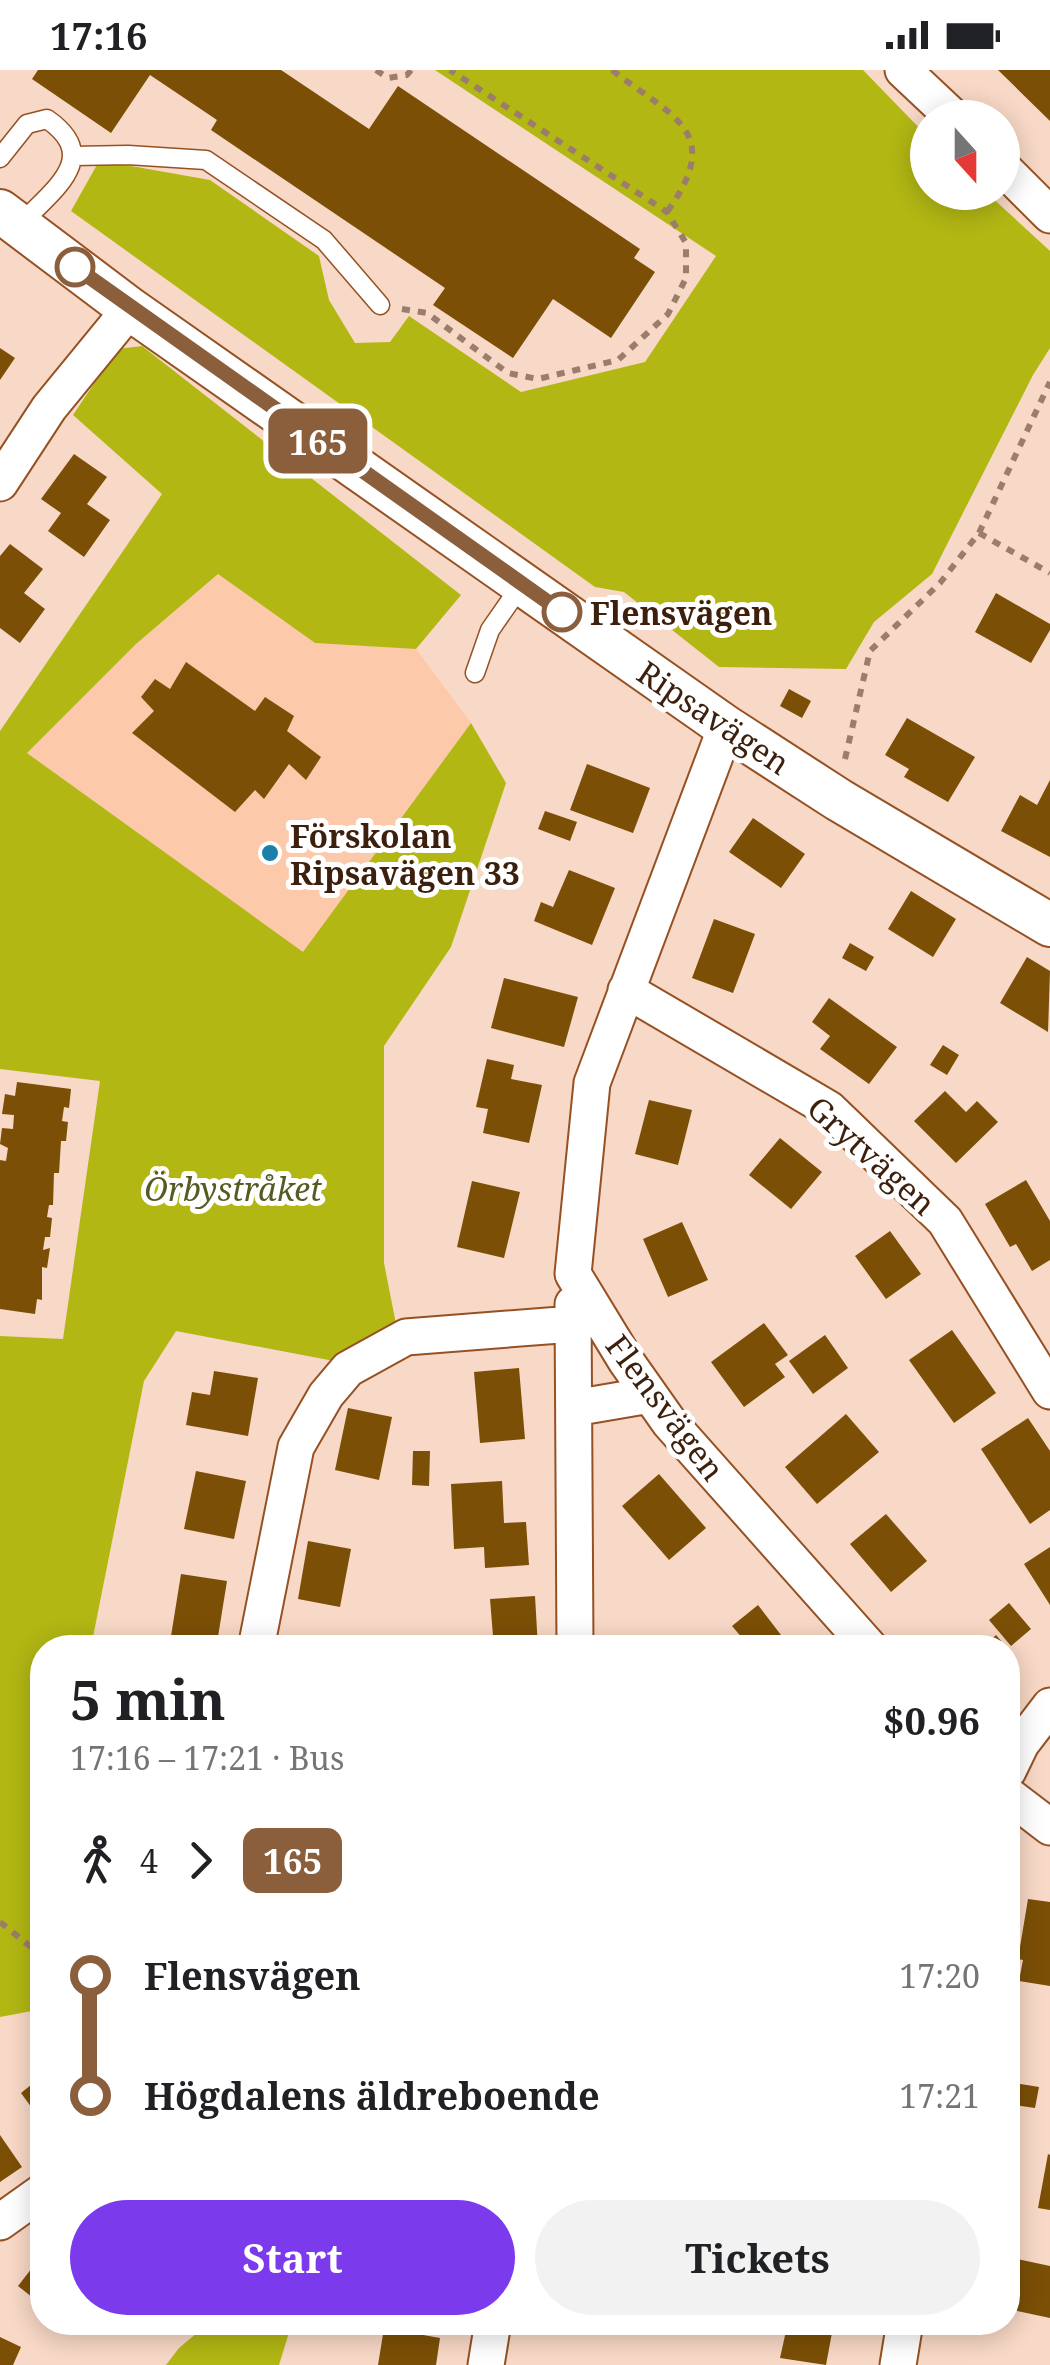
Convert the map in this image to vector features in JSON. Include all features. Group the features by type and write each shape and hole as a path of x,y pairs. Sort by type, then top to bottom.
{"street":[{"path":"903,70 935,100"},
{"path":"1020,184 1050,215"},
{"name":"Ripsavägen","path":"10,218 130,309 726,727 839,800 1050,925"},
{"path":"0,483 49,408 130,309"},
{"path":"575,1635 573,1274 592,1083 726,727"},
{"name":"Grytvägen","path":"626,990 829,1108 945,1220 1050,1391"},
{"name":"Flensvägen","path":"573,1274 669,1422 858,1635"},
{"path":"259,1635 296,1448 326,1395 348,1369 406,1337 573,1324"},
{"path":"574,1408 650,1395"},
{"path":"1020,1746 1050,1706"},
{"path":"1020,1804 1050,1827"},
{"path":"0,2222 30,2201"},
{"path":"486,2365 490,2335"},
{"path":"898,2365 903,2335"}],"lane":[{"path":"0,158 27,124 47,119 64,130 73,156 72,169 10,218"},
{"path":"73,156 128,154 206,160 324,240 380,305"},
{"path":"475,673 490,630 522,584"}],"path":[{"path":"376,70 388,78 406,75 410,70"},
{"path":"380,305 426,313 508,373 538,379 618,360 668,314 686,278 686,243 667,212 450,70"},
{"path":"612,70 688,129 694,152 684,188 667,212"},
{"path":"839,800 847,744 870,651 940,584 980,532 1050,382"},
{"path":"980,532 1050,572"},
{"path":"0,1922 30,1946"}],"shaded area":[{"name":"Förskolan Ripsavägen 33","path":"218,574 315,643 416,649 471,723 303,953 26,752 136,644"}],"green space":[{"path":"435,70 863,70 910,118 910,210 1005,210 1050,251 1050,348 932,574 874,622 846,669 719,667 624,592 595,587 71,211 98,163 210,180 319,256 329,300 355,343 390,342 409,316 521,392 645,362 716,256"},
{"name":"Örbystråket","path":"142,346 461,595 416,649 315,643 218,574 136,644 27,753 303,952 471,723 506,783 451,947 384,1046 384,1263 396,1324 334,1361 176,1331 144,1381 93,1635 30,1635 30,2011 0,2017 0,1336 63,1339 100,1081 0,1069 0,731 162,494 73,415 117,349"},
{"path":"194,2335 288,2335 279,2365 166,2365"}],"building":[{"path":"38,70 281,70 369,129 398,86 640,249 634,258 655,272 611,338 553,299 513,358 433,305 445,288 211,130 217,120 150,75 111,133 32,79"},
{"path":"998,70 1050,70 1050,121"},
{"path":"0,348 15,358 0,380"},
{"path":"74,454 107,477 87,504 110,520 84,557 48,531 61,513 41,499"},
{"path":"10,544 43,569 24,593 45,609 20,643 0,628 0,556"},
{"path":"996,593 1050,624 1031,663 975,632"},
{"path":"186,662 255,711 265,697 294,716 287,731 321,757 306,780 289,764 264,799 255,790 235,812 132,733 154,711 141,697 155,679 170,689"},
{"path":"789,689 811,701 802,718 780,706"},
{"path":"907,718 975,757 948,802 904,777 909,769 885,755"},
{"path":"587,764 650,788 633,833 570,810"},
{"path":"1050,780 1050,857 1001,831 1020,795 1037,805"},
{"path":"545,811 577,822 570,841 538,829"},
{"path":"753,818 805,854 781,888 729,852"},
{"path":"569,870 615,888 592,945 534,921 541,902 553,907"},
{"path":"911,891 956,919 933,957 888,929"},
{"path":"714,919 755,934 733,993 692,978"},
{"path":"850,943 874,957 866,971 842,958"},
{"path":"1027,957 1050,971 1048,1032 1000,1003"},
{"path":"504,978 578,997 564,1047 491,1028"},
{"path":"829,998 897,1047 869,1084 820,1049 830,1036 812,1022"},
{"path":"943,1045 959,1055 947,1075 930,1065"},
{"path":"487,1059 514,1065 511,1079 542,1085 529,1143 483,1133 488,1109 476,1107"},
{"path":"17,1082 71,1089 69,1108 64,1107 62,1121 68,1122 66,1141 61,1141 59,1173 54,1173 53,1205 49,1205 47,1217 52,1218 50,1237 45,1237 43,1250 50,1248 47,1268 42,1267 42,1300 37,1299 35,1314 0,1309 0,1160 6,1161 8,1148 0,1144 2,1128 13,1129 14,1115 2,1114 5,1094 15,1096"},
{"path":"945,1091 966,1112 977,1101 998,1122 956,1163 914,1121"},
{"path":"649,1100 692,1110 678,1165 635,1154"},
{"path":"780,1138 822,1172 791,1209 749,1175"},
{"path":"1026,1180 1050,1221 1050,1260 1032,1271 1016,1244 1010,1247 985,1204"},
{"path":"472,1181 520,1192 504,1258 457,1247"},
{"path":"682,1222 708,1280 668,1297 643,1239"},
{"path":"890,1231 921,1274 886,1299 855,1256"},
{"path":"764,1323 788,1355 775,1364 785,1377 744,1407 711,1362"},
{"path":"952,1330 996,1393 954,1423 909,1360"},
{"path":"825,1335 848,1368 813,1394 789,1361"},
{"path":"519,1368 525,1439 480,1443 474,1372"},
{"path":"214,1371 258,1378 248,1436 186,1425 192,1392 210,1395"},
{"path":"348,1408 392,1417 379,1480 335,1470"},
{"path":"846,1414 879,1452 817,1504 785,1467"},
{"path":"1028,1418 1050,1451 1050,1510 1030,1524 981,1449"},
{"path":"413,1451 430,1451 429,1486 412,1485"},
{"path":"196,1471 246,1481 234,1539 184,1529"},
{"path":"659,1474 706,1528 669,1560 622,1506"},
{"path":"502,1481 504,1523 526,1522 529,1565 485,1568 484,1547 454,1549 451,1484"},
{"path":"886,1514 927,1561 891,1592 850,1544"},
{"path":"308,1541 351,1549 340,1607 298,1599"},
{"path":"1050,1547 1050,1605 1024,1564"},
{"path":"181,1574 227,1581 218,1635 171,1635"},
{"path":"535,1596 537,1635 493,1635 490,1599"},
{"path":"1009,1603 1031,1629 1020,1638 1020,1635 1002,1635 989,1620"},
{"path":"758,1605 781,1635 740,1635 732,1626"},
{"path":"1028,1899 1050,1902 1050,1986 1020,1981 1020,1947"},
{"path":"1020,2084 1039,2087 1035,2108 1020,2106"},
{"path":"30,2086 30,2105 21,2093"},
{"path":"0,2135 22,2167 0,2182"},
{"path":"1050,2155 1050,2210 1038,2208"},
{"path":"1020,2260 1050,2266 1050,2318 1020,2312"},
{"path":"30,2270 30,2296 18,2286"},
{"path":"383,2335 440,2338 436,2365 378,2365"},
{"path":"785,2335 832,2335 826,2365 780,2358"},
{"path":"0,2337 21,2347 13,2365 0,2365"}],"bus line":[{"name":"165","path":"75,267 562,612"}],"place":[{"name":"Flensvägen","path":"562,612"},
{"name":"Förskolan Ripsavägen 33","path":"270,853"}]}
